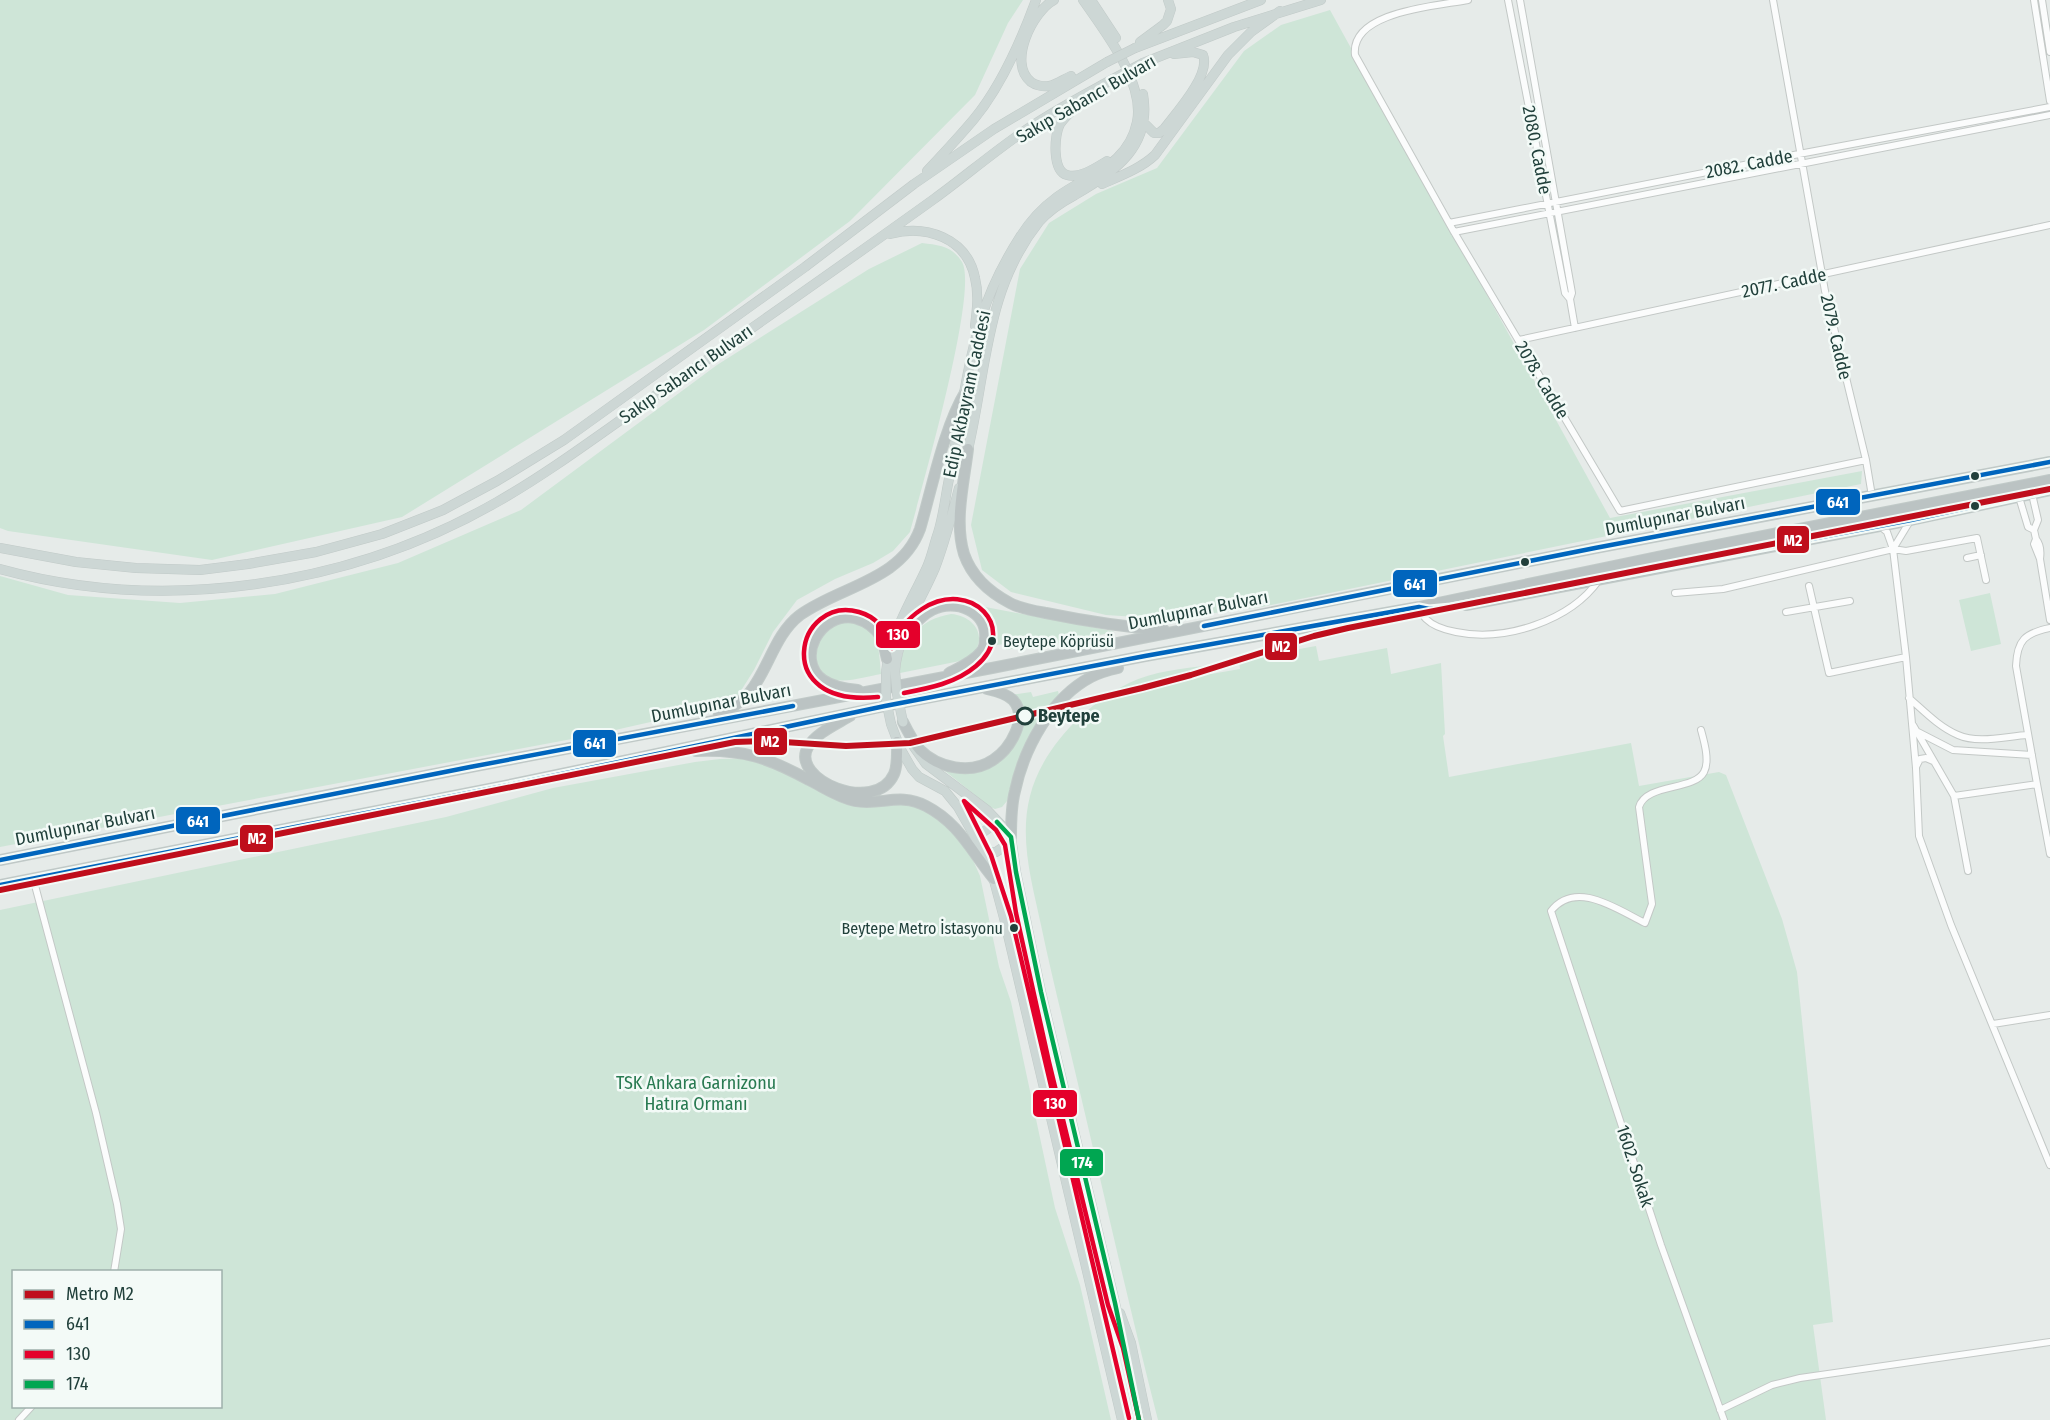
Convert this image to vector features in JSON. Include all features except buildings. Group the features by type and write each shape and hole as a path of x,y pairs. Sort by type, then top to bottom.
{"highway":[{"path":"712,721 731,709 750,691 783,634 796,619 815,606 885,572 906,555 916,540 954,414 966,391"},
{"path":"968,449 960,508 960,528 964,553 971,571 981,584 1011,604 1029,609 1082,620 1177,631"},
{"name":"Dumlupınar Bulvarı","path":"0,860 470,767 874,691 1594,548 2050,462"},
{"name":"Dumlupınar Bulvarı","path":"0,885 503,786 856,712 1145,656 1419,608 1676,553 2050,480"},
{"path":"1419,608 1451,608 1911,520 2050,490"},
{"path":"904,635 931,610 947,606 963,607 974,612 981,619 986,631 985,644 981,652 970,661 939,678"},
{"path":"874,691 846,689 823,680 813,666 811,649 814,640 820,630 833,620 858,619 866,622 881,637 887,659"},
{"path":"1011,840 1012,808 1019,776 1030,748 1046,719 1084,681 1131,664 1145,656"},
{"path":"903,722 917,746 936,763 955,768 974,767 991,762 1011,739 1020,716 1017,706 1009,697 984,688"},
{"path":"856,712 828,730 808,747 806,759 815,777 845,791 867,794 873,792 890,781 895,772 897,742"},
{"path":"666,752 710,750 744,753 780,765 839,797 867,803 902,798 925,805 955,826 994,879"}],"main road":[{"path":"914,184 975,118 995,88 1036,0"},
{"path":"1054,0 1048,3 1037,16 1024,43 1021,62 1026,76 1037,85 1049,86 1103,64"},
{"path":"1077,0 1117,46"},
{"name":"Edip Akbayram Caddesi","path":"891,672 887,659 895,634 928,565 939,529 980,321 990,295 1003,266 1036,214 1055,198 1102,171 1124,150 1136,125 1138,104 1135,88 1117,46 1083,0"},
{"name":"Edip Akbayram Caddesi","path":"891,672 946,535 968,449 994,309 1006,279 1024,244 1041,219 1063,202 1114,170 1133,149 1144,123 1145,105 1142,89 1091,0"},
{"path":"1098,0 1117,46"},
{"path":"1135,48 1167,21 1171,9 1168,0"},
{"name":"Sakıp Sabancı Bulvarı","path":"0,548 76,562 136,568 200,570 316,552 382,534 443,510 497,481 564,440 795,274 914,184 994,129 1103,64 1135,48 1261,0"},
{"name":"Sakıp Sabancı Bulvarı","path":"0,569 78,584 136,589 207,590 294,576 382,555 444,529 497,502 555,465 879,238 1020,133 1113,79 1185,45 1280,11 1321,0"},
{"path":"1077,194 1132,171 1147,162 1160,149 1228,55 1251,32 1280,11"},
{"path":"1144,123 1154,133 1159,133 1164,129 1201,78 1205,61 1203,55 1193,52 1147,62"},
{"path":"1095,89 1058,129 1056,153 1059,168 1069,176 1081,174 1108,161 1124,150"},
{"path":"879,238 902,231 924,230 946,238 965,254 973,268 977,291 973,355"},
{"path":"891,672 903,722 922,760 987,810 1005,829 1011,840 1041,992 1115,1303 1138,1420"},
{"path":"891,672 886,700 897,742 908,764 916,773 945,791 954,800 977,841 994,879 1122,1420"},
{"path":"977,841 982,833 998,822"},
{"path":"982,852 996,852 1011,840"},
{"path":"1115,1303 1125,1323 1131,1343 1147,1420"}],"street":[{"name":"2078. Cadde","path":"1468,0 1390,15 1371,24 1356,41 1355,55 1454,232 1620,511 1866,460"},
{"name":"2080. Cadde","path":"1508,0 1565,293 1570,299"},
{"name":"2080. Cadde","path":"1520,0 1572,292 1570,299 1575,328"},
{"name":"2079. Cadde","path":"1773,0 1822,275 1866,460 1872,496"},
{"path":"2034,0 2050,101"},
{"path":"2042,0 2050,52"},
{"name":"2082. Cadde","path":"1449,223 2050,107"},
{"name":"2082. Cadde","path":"1454,232 2050,115"},
{"name":"2077. Cadde","path":"1519,340 2050,225"},
{"path":"2032,495 2038,520 2034,530 2039,543 2050,620"},
{"path":"2019,497 2028,527 2034,530"},
{"path":"1893,549 1911,520"},
{"path":"1880,526 1887,532 1893,549 1910,698 1919,836 1951,925 2050,1165"},
{"path":"1675,593 1724,589 1893,549 1906,551 1977,538 1986,580"},
{"path":"1967,558 1981,555"},
{"path":"1419,608 1427,620 1440,628 1461,633 1500,633 1523,629 1566,610 1582,599 1600,579"},
{"path":"1809,586 1828,673 1906,657"},
{"path":"1786,612 1850,601"},
{"path":"2050,628 2025,636 2020,643 2016,657 2050,854"},
{"path":"1910,698 1935,721 1959,736 1978,739 2028,735"},
{"path":"1912,723 1954,796 1968,871"},
{"name":"1602. Sokak","path":"1701,730 1706,764 1702,775 1661,790 1640,802 1652,904 1645,923 1587,897 1575,896 1566,899 1551,911 1661,1245 1724,1420"},
{"path":"1917,732 1953,750 2032,755"},
{"path":"1916,768 1920,759 1933,760"},
{"path":"1954,796 2037,784"},
{"path":"33,878 96,1113 117,1204 121,1228 114,1270"},
{"path":"1993,1024 2050,1015"},
{"path":"1720,1410 1772,1385 1800,1378 2050,1342"},
{"path":"19,1420 31,1408"}],"green space":[{"path":"0,0 1023,0 1008,23 975,95 850,221 704,330 402,517 212,560 0,528"},
{"path":"1330,10 1610,518 1862,471 1861,484 1261,607 1168,619 1106,615 1011,592 982,570 971,525 1020,269 1049,223 1096,194 1157,168 1244,51 1281,25"},
{"path":"922,243 949,249 954,253 962,262 965,280 963,311 947,392 910,532 893,551 797,600 773,632 737,697 717,707 593,735 0,847 0,576 68,595 180,603 275,594 398,563 521,510 717,365 869,269"},
{"path":"1990,593 2001,644 1971,651 1959,600"},
{"path":"980,606 1114,632 1056,644 1048,643 1006,650 1004,644 990,646 989,625"},
{"path":"951,614 968,620 978,632 978,646 973,654 965,660 900,673 904,651 914,633 930,621"},
{"path":"857,623 871,632 878,646 881,674 836,680 822,673 816,654 820,637 837,624"},
{"path":"1316,646 1319,661 1387,648 1391,674 1441,663 1445,734 1443,736 1449,777 1631,743 1639,786 1719,772 1726,775 1782,919 1797,972 1833,1322 1813,1325 1826,1420 1158,1420 1034,893 1026,845 1030,796 1044,761 1068,729 1097,703 1129,683 1158,673 1209,665 1211,674 1240,669 1239,660"},
{"path":"1058,691 1059,695 1033,732 1016,772 1007,801 1002,807 995,809 990,807 945,771 959,771 989,765 1021,721 1010,695 1031,692 1033,697"},
{"name":"TSK Ankara Garnizonu Hatıra Ormanı","path":"757,758 829,796 917,806 953,828 972,858 980,876 999,967 1011,1002 1055,1208 1080,1285 1111,1420 0,1420 0,910 446,817 553,788 695,762"}],"metro line":[{"name":"M2","path":"0,890 735,742 768,741 846,746 910,743 1142,688 1314,636 1348,628 2050,489"}],"transit line":[{"name":"641","path":"1204,626 1595,548 2050,462"},
{"name":"641","path":"0,885 514,784 885,706 1419,607 1429,609 1451,607 1911,520 2050,490"},
{"name":"130","path":"878,697 843,696 820,686 807,670 804,652 809,634 820,619 838,611 865,614 880,626 892,648 907,621 922,609 940,601 957,599 972,603 984,612 991,623 993,637 988,652 976,666 951,681 904,693"},
{"name":"641","path":"0,860 793,706"},
{"name":"130","path":"1129,1418 1011,916 991,855 964,801 996,830 1005,845 1016,913 1049,1062 1108,1305 1123,1348 1139,1420"},
{"name":"174","path":"997,822 1011,837 1041,992 1115,1303 1139,1420"}],"place":[{"name":"Beytepe Köprüsü","path":"992,641"},
{"name":"Beytepe","path":"1025,716"},
{"name":"Beytepe Metro İstasyonu","path":"1014,928"}]}
